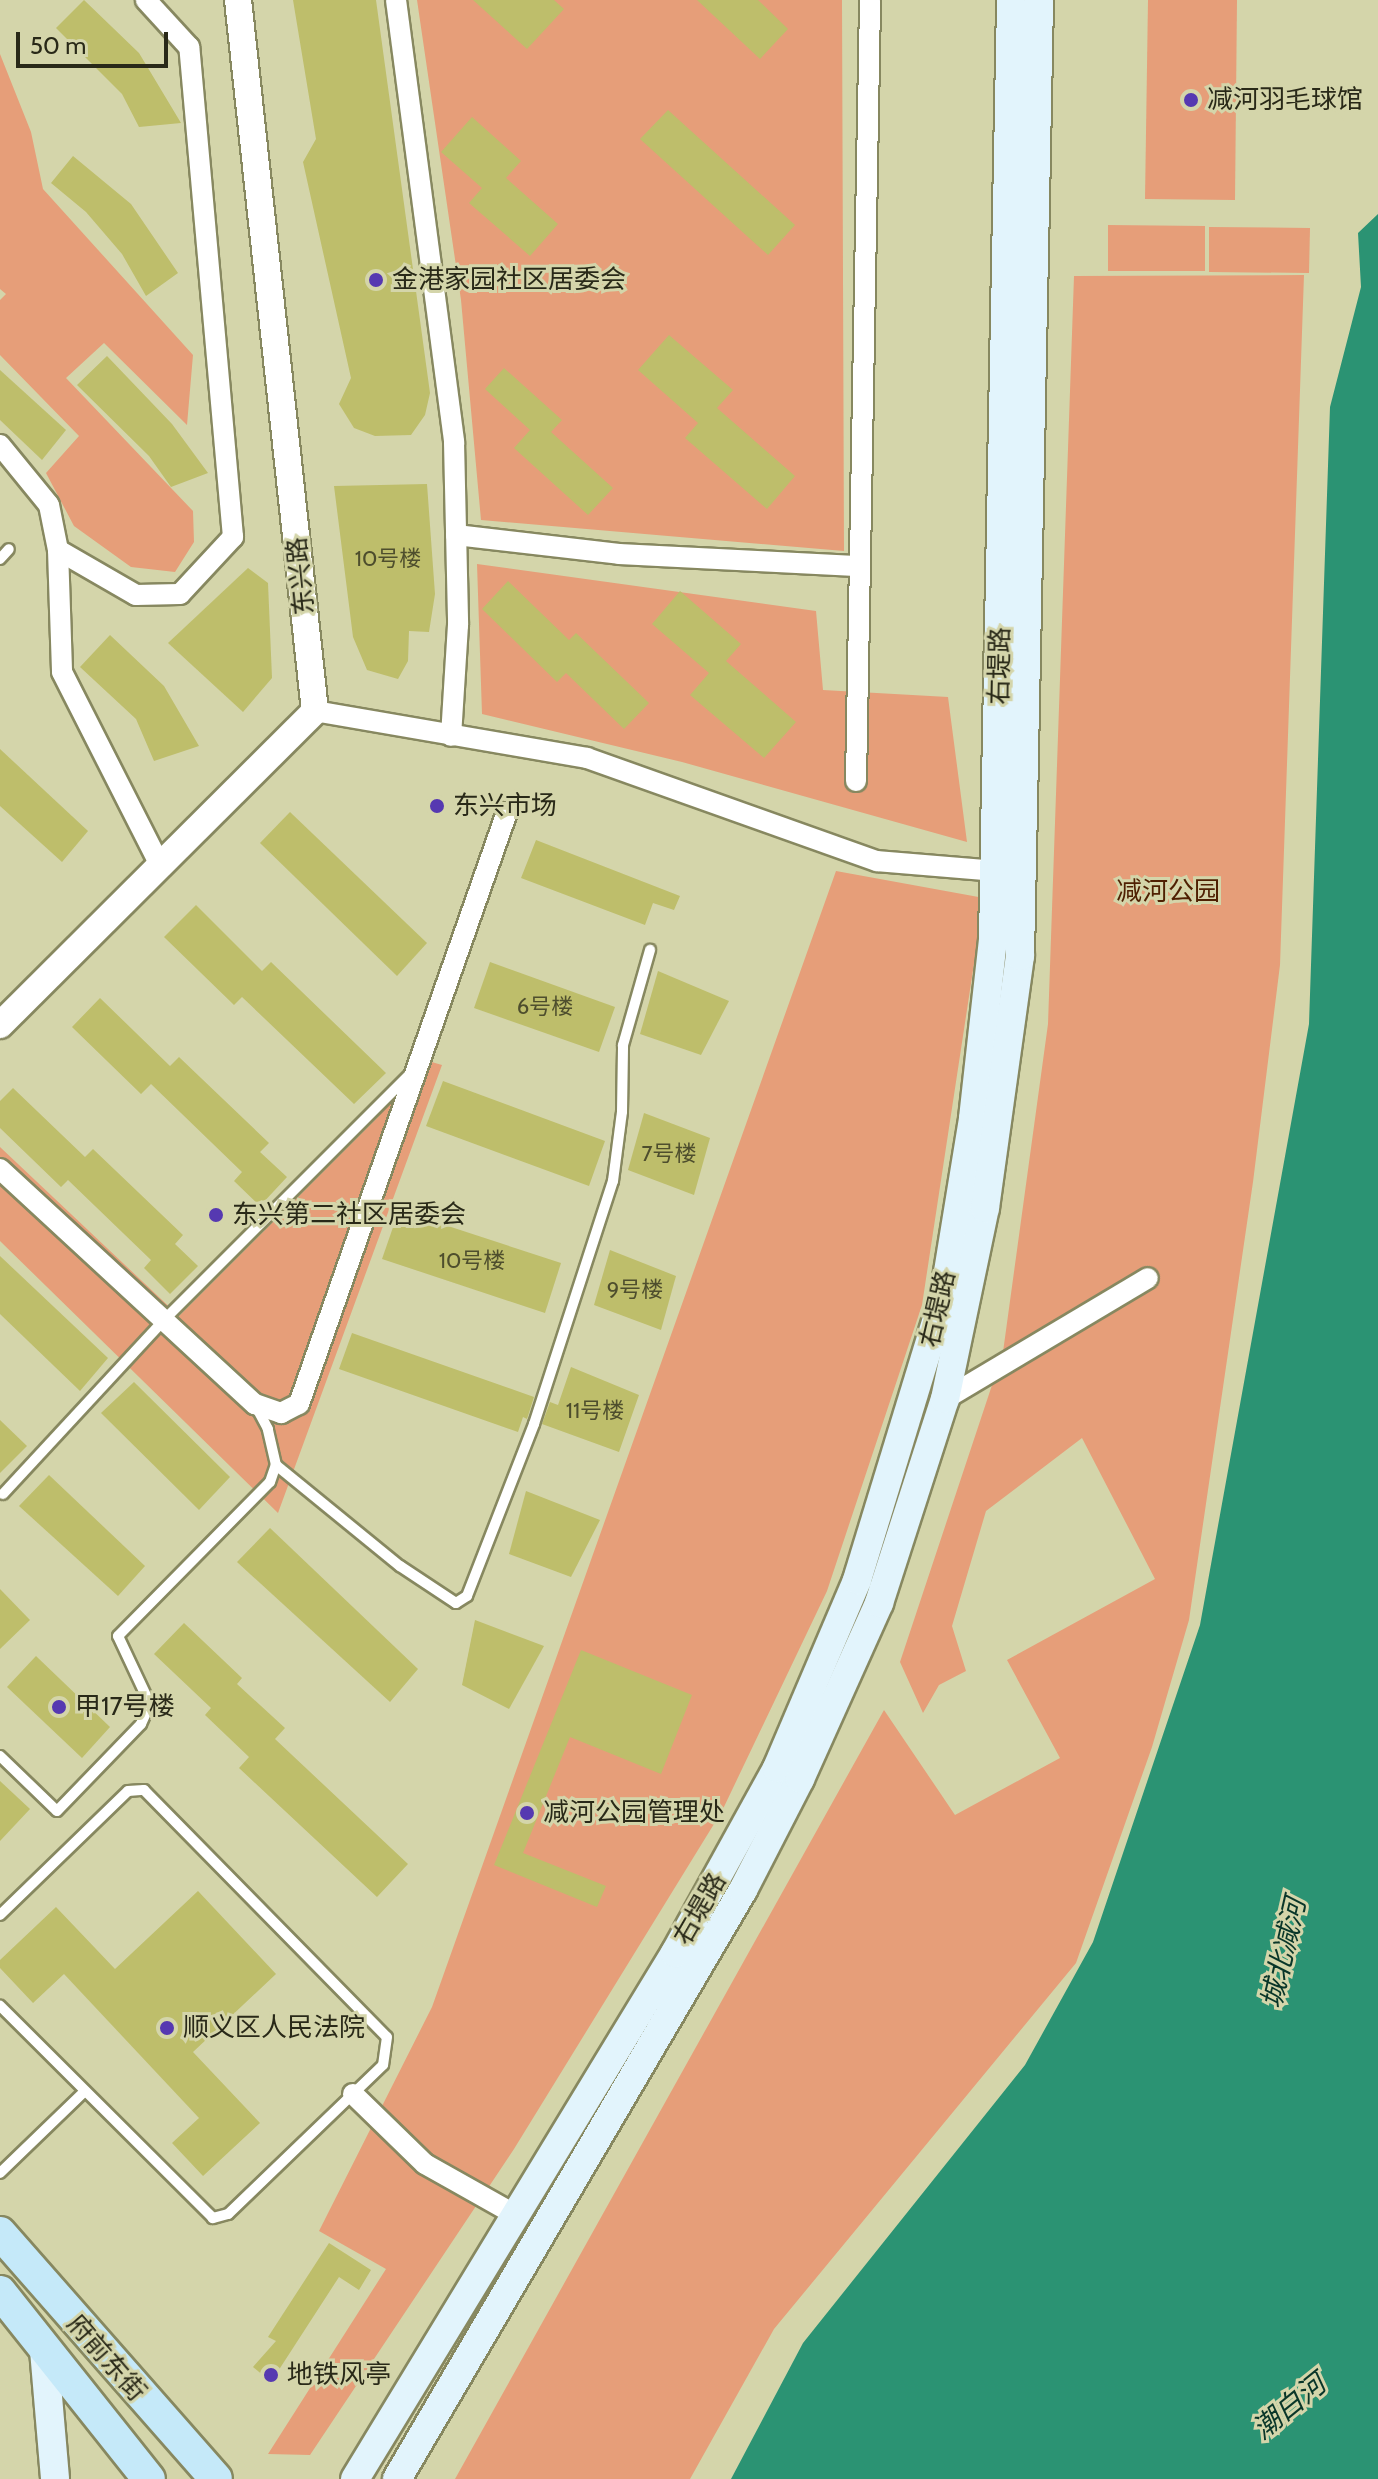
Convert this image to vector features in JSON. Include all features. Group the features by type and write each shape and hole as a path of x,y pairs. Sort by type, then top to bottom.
{"main road":[{"name":"右堤路","path":"355,2479 729,1860 777,1768 857,1580 944,1296 986,1020 996,871 1011,0"},
{"name":"右堤路","path":"397,2479 743,1890 793,1793 879,1603 945,1399 985,1208 1020,956 1039,0"},
{"name":"府前东街","path":"0,2233 216,2479"},
{"name":"府前东街","path":"0,2292 149,2479"},
{"path":"44,2350 55,2479"}],"street":[{"path":"58,550 136,595 180,594 233,537 189,47 146,0"},
{"name":"东兴路","path":"238,0 315,711"},
{"path":"396,0 437,285 454,442 458,625 451,736"},
{"path":"856,781 856,566 870,0"},
{"path":"0,445 49,505 58,550 62,672 159,863"},
{"path":"456,535 619,554 856,566"},
{"path":"0,1025 159,863 315,711 587,758 877,861 996,871"},
{"path":"0,1169 255,1404 281,1413 299,1404 507,812"},
{"path":"945,1399 1148,1278"},
{"path":"353,2094 425,2164 514,2214"}],"lane":[{"path":"0,559 9,549"},
{"path":"276,1465 400,1566 456,1603 467,1596 534,1424 613,1181 622,1112 623,1045 650,950"},
{"path":"3,1494 164,1320 418,1066"},
{"path":"0,1756 57,1811 141,1724 150,1704 118,1636 252,1505 270,1482 276,1465 268,1429 255,1404"},
{"path":"0,1915 128,1791 144,1790 387,2037 383,2065 228,2214 213,2218 0,2006"},
{"path":"0,2173 84,2092"}],"green space":[{"path":"417,0 842,0 844,551 481,520 461,300"},
{"name":"减河羽毛球馆","path":"1148,0 1237,0 1235,200 1145,199"},
{"path":"0,54 31,132 43,189 193,355 187,425 104,343 66,378 193,511 194,542 175,572 131,567 74,526 46,473 79,436 0,355 0,300 6,294 0,289"},
{"path":"1108,225 1205,226 1205,271 1108,271"},
{"path":"1209,227 1310,228 1309,273 1209,272"},
{"name":"减河公园","path":"1304,275 1280,965 1253,1182 1189,1620 1152,1747 1076,1963 774,2329 690,2479 455,2479 884,1710 955,1815 1060,1758 1007,1660 1155,1579 1082,1438 986,1511 952,1626 966,1671 939,1685 923,1713 900,1662 1003,1352 1048,1024 1074,276"},
{"path":"477,564 816,611 823,690 948,697 967,842 682,762 482,714"},
{"path":"836,871 984,898 922,1305 827,1591 722,1811 514,2149 310,2455 268,2454 386,2269 319,2231 432,2007"},
{"path":"411,1056 442,1065 278,1513 0,1241 0,1147 179,1316 378,1117"}],"water":[{"path":"1378,214 1378,2479 731,2479 803,2343 1025,2065 1093,1942 1200,1625 1309,1024 1330,407 1361,287 1358,233"}],"building":[{"path":"84,0 139,53 181,123 139,127 122,94 56,28"},
{"path":"293,0 376,0 430,393 425,415 411,435 375,436 354,428 339,404 351,378 303,162 316,139"},
{"path":"473,0 554,0 564,9 527,49"},
{"path":"697,0 758,0 788,29 760,59"},
{"path":"668,110 795,225 768,255 640,139"},
{"path":"472,117 521,161 506,178 558,224 530,256 469,203 482,188 441,152"},
{"path":"73,156 131,204 178,273 146,296 122,254 86,212 51,183"},
{"path":"669,335 733,390 717,408 795,476 767,509 685,438 698,423 638,370"},
{"path":"107,356 172,424 208,473 171,487 149,456 77,385"},
{"path":"504,368 562,420 551,432 613,488 588,515 514,448 530,430 485,389"},
{"path":"0,370 66,430 42,460 0,420"},
{"path":"427,484 435,594 429,632 409,631 408,661 398,679 367,670 353,637 334,486"},
{"path":"248,568 268,583 272,678 243,712 168,643"},
{"path":"508,581 569,640 576,633 649,703 624,729 566,673 557,682 482,609"},
{"path":"680,591 741,644 726,661 796,722 764,758 690,695 709,673 652,624"},
{"path":"110,635 164,686 199,746 154,761 136,719 80,667"},
{"path":"0,749 88,831 62,862 0,806"},
{"path":"290,812 427,943 397,976 260,843"},
{"path":"536,840 680,896 674,910 653,903 645,925 521,878"},
{"path":"196,905 262,971 271,962 386,1073 354,1104 242,997 234,1005 164,937"},
{"path":"490,962 615,1007 599,1052 474,1008"},
{"path":"658,971 729,1001 701,1055 640,1034"},
{"path":"100,998 170,1066 179,1057 269,1143 260,1152 287,1177 260,1206 234,1181 242,1172 151,1084 141,1094 72,1027"},
{"path":"443,1081 605,1141 589,1186 426,1126"},
{"path":"13,1088 85,1157 93,1149 183,1235 175,1244 198,1266 170,1294 144,1268 151,1260 68,1180 61,1187 0,1128 0,1101"},
{"path":"644,1113 710,1138 694,1195 628,1170"},
{"path":"399,1210 561,1263 545,1313 382,1259"},
{"path":"610,1250 676,1276 661,1330 594,1305"},
{"path":"0,1256 108,1358 80,1391 0,1314"},
{"path":"352,1333 534,1397 527,1419 523,1417 518,1432 339,1369"},
{"path":"571,1367 639,1395 619,1452 542,1424 550,1402 558,1405"},
{"path":"134,1382 230,1477 199,1510 101,1413"},
{"path":"0,1420 27,1446 0,1473"},
{"path":"49,1475 145,1566 118,1596 19,1506"},
{"path":"526,1491 600,1520 571,1577 509,1554"},
{"path":"270,1528 418,1669 390,1702 237,1562"},
{"path":"0,1589 30,1620 0,1649"},
{"path":"475,1620 544,1646 509,1709 462,1685"},
{"path":"184,1623 242,1678 237,1684 285,1728 275,1739 408,1864 377,1897 239,1768 249,1757 205,1715 211,1708 154,1654"},
{"name":"减河公园管理处","path":"581,1650 692,1695 661,1774 570,1737 523,1853 606,1886 597,1907 494,1865"},
{"name":"甲17号楼","path":"36,1656 110,1727 82,1758 7,1687"},
{"path":"0,1781 30,1809 0,1841"},
{"name":"顺义区人民法院","path":"198,1891 276,1974 193,2052 260,2123 203,2176 172,2143 199,2118 64,1974 33,2003 0,1968 0,1960 56,1907 115,1969"},
{"path":"329,2243 371,2270 359,2290 339,2277 271,2382 253,2367 276,2341 268,2337"}],"place":[{"name":"减河羽毛球馆","path":"1191,100"},
{"name":"金港家园社区居委会","path":"376,280"},
{"name":"东兴市场","path":"437,806"},
{"name":"东兴第二社区居委会","path":"216,1215"},
{"name":"甲17号楼","path":"59,1707"},
{"name":"减河公园管理处","path":"527,1813"},
{"name":"顺义区人民法院","path":"167,2028"},
{"name":"地铁风亭","path":"271,2375"}],"water label":[{"name":"城北减河","path":"1283,1953"},
{"name":"潮白河","path":"1289,2406"}]}
